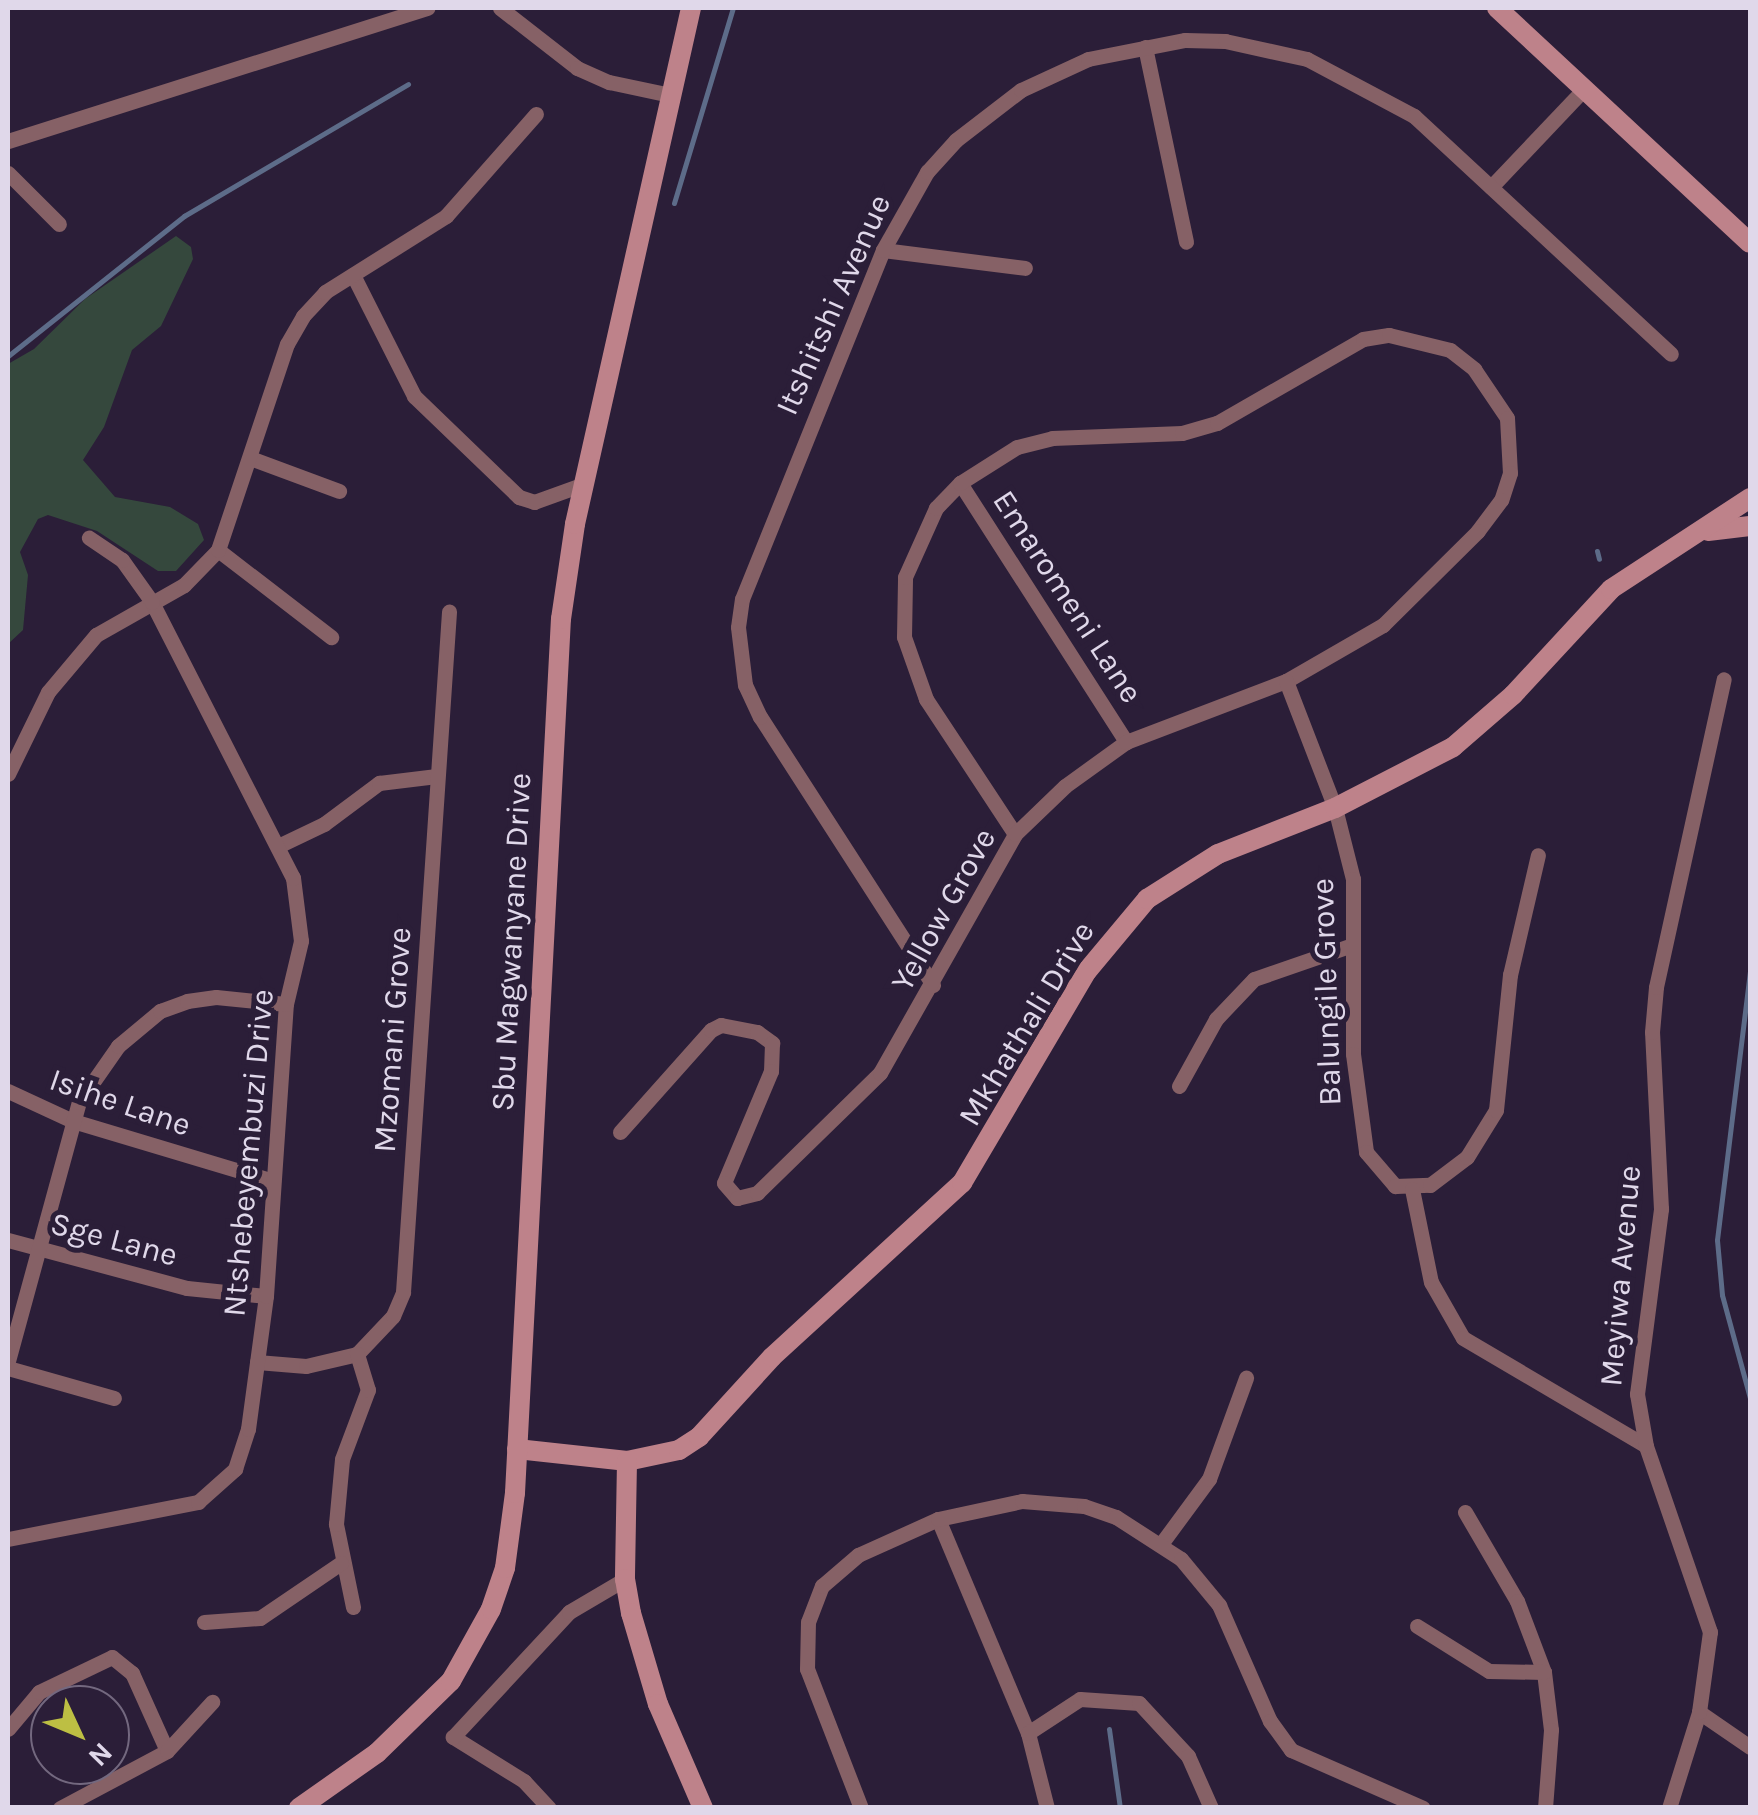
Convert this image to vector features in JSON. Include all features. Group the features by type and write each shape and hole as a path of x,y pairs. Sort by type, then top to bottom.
{"street":[{"path":"8,142 427,8"},
{"path":"500,8 577,68 609,82 670,94"},
{"name":"Sbu Magwanyane Drive","path":"300,1808 422,1714 473,1646 505,1568 517,1449 558,659 584,484 691,8"},
{"path":"1497,8 1750,243"},
{"name":"Itshitshi Avenue","path":"933,985 760,717 740,660 742,599 883,250 927,172 987,114 1088,58 1145,47 1224,40 1344,73 1414,116 1671,354"},
{"path":"1145,47 1186,242"},
{"path":"1491,186 1584,88"},
{"path":"8,774 62,674 110,623 184,585 218,550 295,330 314,302 446,216 536,114"},
{"path":"8,174 60,224"},
{"path":"883,250 1025,268"},
{"path":"353,275 414,396 519,497 534,502 584,484"},
{"name":"Yellow Grove","path":"620,1132 710,1030 721,1025 757,1032 772,1043 771,1071 724,1182 730,1195 745,1197 782,1171 880,1072 933,985 1015,834 1088,766 1126,742 1286,680 1384,625 1478,532 1500,500 1510,473 1507,418 1474,369 1450,350 1389,335 1363,339 1217,424 1134,438 1052,438 1018,447 960,482"},
{"path":"250,458 339,491"},
{"path":"960,482 919,540 906,577 904,636 926,699 1015,834"},
{"name":"Emaromeni Lane","path":"960,482 1126,742"},
{"name":"Mkhathali Drive","path":"517,1449 627,1461 679,1450 699,1437 772,1358 962,1183 1087,971 1147,899 1218,854 1336,808 1453,747 1513,695 1611,589 1750,498"},
{"path":"1698,532 1750,526"},
{"name":"Ntshebeyembuzi Drive","path":"8,1539 175,1508 214,1492 241,1456 266,1296 286,1004 302,916 278,846 152,602 122,560 89,538"},
{"path":"218,550 331,637"},
{"name":"Mzomani Grove","path":"357,1354 393,1316 403,1292 449,612"},
{"path":"1286,680 1336,808"},
{"name":"Meyiwa Avenue","path":"1668,1808 1698,1712 1710,1652 1708,1614 1646,1446 1638,1362 1662,1186 1653,1080 1656,986 1724,680"},
{"path":"278,846 324,824 379,783 438,776"},
{"name":"Balungile Grove","path":"1336,808 1353,879 1354,1054 1364,1142 1386,1180 1412,1189"},
{"path":"1538,854 1510,976 1496,1110 1447,1176 1412,1189 1431,1282 1462,1338 1646,1446"},
{"path":"1179,1086 1216,1018 1254,979 1352,945"},
{"path":"114,1398 8,1364 72,1121 118,1046 160,1011 216,997 286,1004"},
{"name":"Isihe Lane","path":"8,1091 72,1121 273,1181"},
{"name":"Sge Lane","path":"8,1240 186,1288 266,1296"},
{"path":"256,1362 306,1366 357,1354 368,1390 340,1472 341,1564 353,1607"},
{"path":"1161,1544 1209,1479 1246,1378"},
{"path":"627,1461 624,1579 652,1685 703,1808"},
{"path":"862,1808 807,1668 812,1605 837,1570 938,1518 990,1504 1054,1502 1116,1517 1161,1544 1197,1573 1220,1605 1270,1721 1291,1750 1423,1808"},
{"path":"1465,1512 1523,1612 1544,1672 1551,1730 1545,1808"},
{"path":"938,1518 1028,1733 1046,1808"},
{"path":"204,1622 260,1618 341,1564"},
{"path":"548,1808 524,1781 453,1736 569,1612 624,1579"},
{"path":"1417,1626 1489,1671 1544,1672"},
{"path":"8,1729 39,1692 112,1657 132,1673 167,1751"},
{"path":"1028,1733 1080,1700 1098,1696 1138,1703 1158,1716 1188,1756 1211,1808"},
{"path":"60,1808 167,1751 212,1702"},
{"path":"1698,1712 1750,1747"}],"green space":[{"path":"176,236 191,247 193,259 161,326 132,350 104,427 83,460 115,497 170,507 198,524 204,540 176,571 158,571 97,531 48,515 38,519 20,552 28,575 23,630 8,644 8,364 34,349 85,299"}],"waterway":[{"path":"674,203 733,8"},
{"path":"8,356 184,216 408,84"},
{"path":"1597,551 1599,559"},
{"path":"1750,971 1717,1240 1722,1295 1750,1398"},
{"path":"1109,1729 1120,1808"}]}
